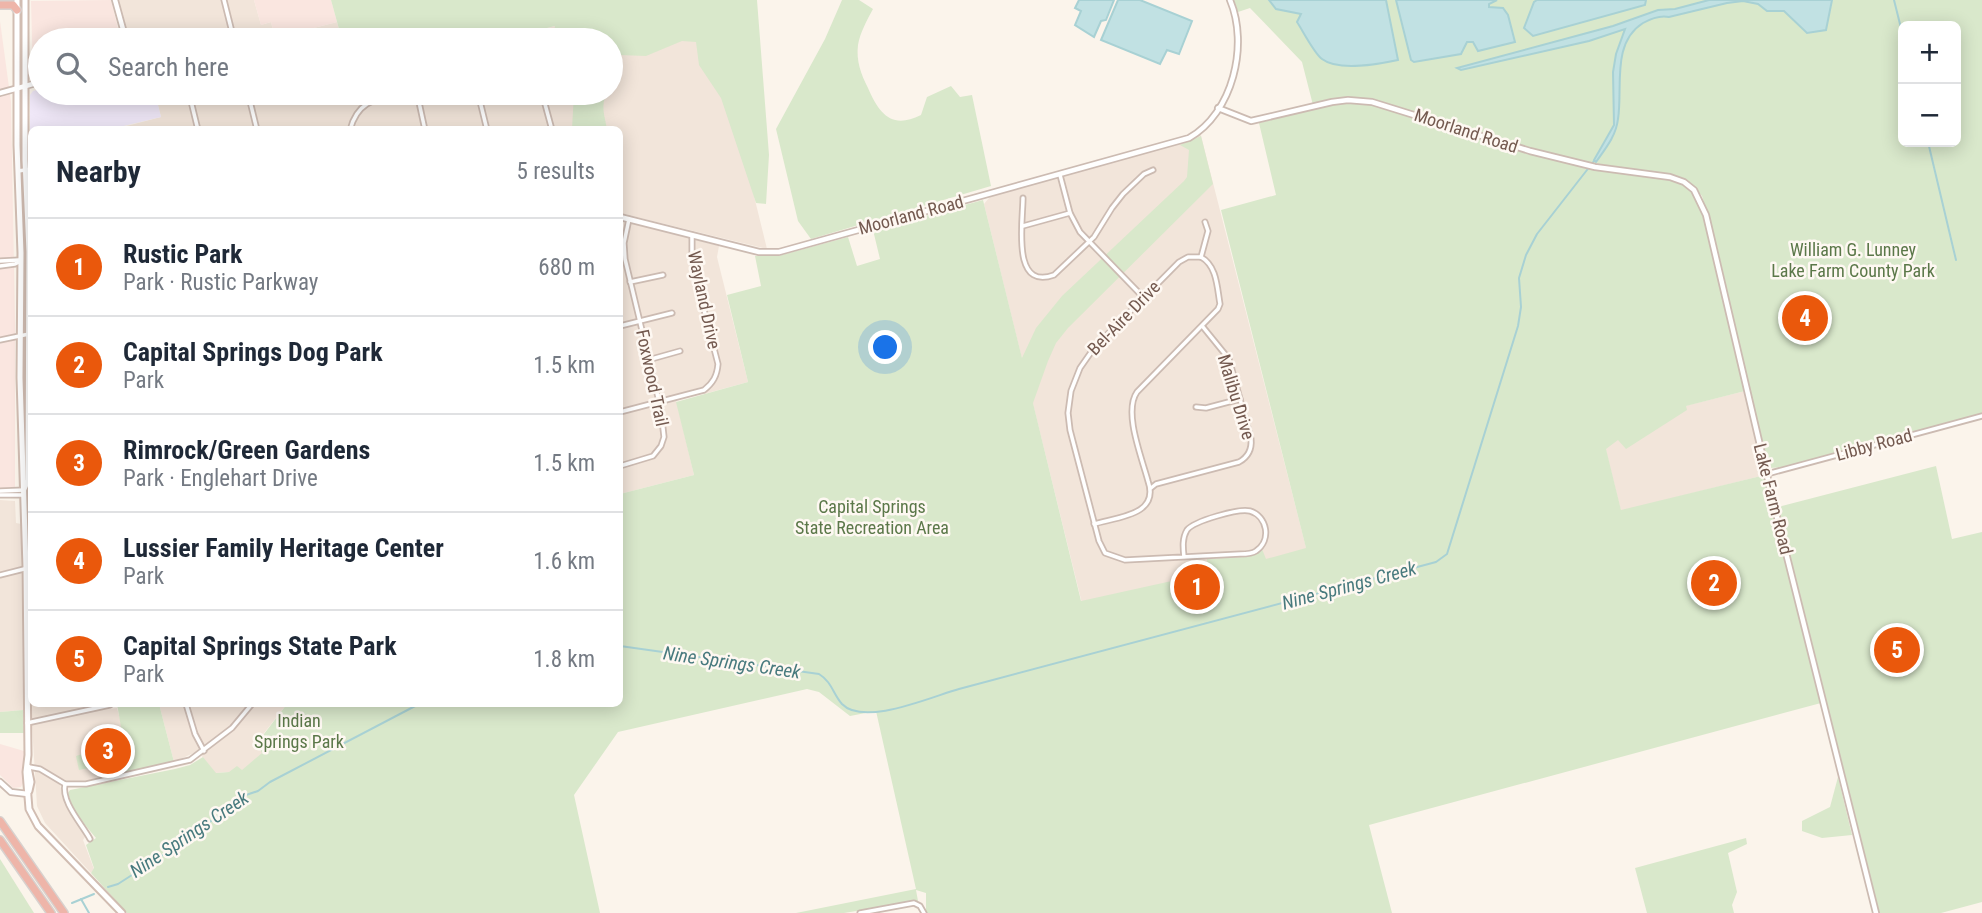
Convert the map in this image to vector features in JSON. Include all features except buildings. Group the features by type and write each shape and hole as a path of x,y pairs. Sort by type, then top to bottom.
{"highway":[{"path":"0,4 5,0"},
{"path":"0,4 13,5 17,10"},
{"path":"0,821 70,913"},
{"path":"0,840 48,913"},
{"path":"18,845 64,913"}],"main road":[{"path":"17,0 22,410 28,553"},
{"path":"25,0 24,86 28,152"},
{"path":"24,493 28,480"},
{"path":"28,690 28,767 31,772 29,809 38,826 122,913"}],"street":[{"path":"115,0 123,28"},
{"path":"224,0 231,28"},
{"path":"1218,108 1231,80 1239,46 1237,22 1230,0"},
{"path":"0,93 28,85"},
{"name":"Moorland Road","path":"623,217 759,252 779,251 1189,138 1212,120 1218,108 1251,121 1348,100 1372,102 1508,145 1591,166"},
{"path":"192,105 197,126"},
{"path":"251,105 256,126"},
{"path":"352,126 364,105"},
{"path":"420,105 424,126"},
{"path":"481,105 486,126"},
{"path":"545,105 551,126"},
{"name":"Lake Farm Road","path":"1591,166 1670,177 1684,182 1700,200 1713,243 1767,474 1876,913"},
{"path":"18,171 28,169"},
{"path":"1023,198 1023,259 1027,268 1040,277 1054,275 1089,242 1123,194 1144,174 1153,170"},
{"path":"1059,175 1070,213 1080,232 1144,298"},
{"path":"1023,226 1070,213"},
{"name":"Foxwood Trail","path":"623,465 650,458 657,453 664,437 659,402 624,247 629,219"},
{"path":"1094,524 1138,511 1147,504 1152,488 1147,481 1133,422 1133,397 1218,309 1220,304 1212,269 1201,257 1208,231 1205,222"},
{"name":"Wayland Drive","path":"659,402 704,390 713,382 718,364 692,263 692,235"},
{"name":"Bel-Aire Drive","path":"1184,557 1125,560 1110,556 1101,547 1069,425 1071,391 1076,374 1087,356 1179,262 1188,257 1201,257"},
{"path":"0,263 28,260"},
{"path":"630,282 663,275"},
{"path":"623,325 672,313"},
{"name":"Malibu Drive","path":"1152,488 1156,484 1239,462 1246,457 1251,447 1228,359 1203,327"},
{"path":"0,340 28,334"},
{"path":"648,360 680,351"},
{"path":"1196,407 1206,408 1240,399"},
{"path":"623,411 659,402"},
{"path":"22,410 28,410"},
{"name":"Libby Road","path":"1767,474 1982,416"},
{"path":"0,493 24,493"},
{"path":"1244,510 1257,515 1265,526 1264,540 1255,552 1184,557 1185,535 1192,525 1244,510"},
{"path":"0,575 28,568"},
{"path":"27,723 101,707"},
{"path":"187,707 195,734 204,751"},
{"path":"28,767 40,769 65,784 78,785 190,761 232,728 250,707"},
{"path":"0,782 11,792 28,794"},
{"path":"65,784 66,799 90,839"},
{"path":"860,913 910,903 920,906 924,913"}],"shaded area":[{"path":"111,0 118,28 32,28 31,1"},
{"path":"118,0 254,0 261,25 271,22 272,28 126,28"},
{"path":"254,0 331,0 337,22 314,28 272,28 271,22 261,25"},
{"path":"657,0 706,0 767,249 623,214 623,126 126,126 161,117 158,105 623,105 623,28 547,28"},
{"path":"0,21 11,102 15,487 0,489"},
{"path":"337,22 339,28 314,28"},
{"path":"30,105 158,105 161,117 124,126 30,126"},
{"path":"1200,132 1312,571 1088,628 984,204 993,193 1189,138"},
{"path":"623,221 719,246 717,257 748,382 704,394 701,387 675,395 694,475 623,493"},
{"path":"1745,391 1765,475 1621,511 1600,427"},
{"path":"0,500 15,501 16,523 21,524 23,710 0,712"},
{"path":"160,707 285,707 257,742 263,753 242,771 215,773 198,751 174,762"},
{"path":"117,708 122,727 91,734 102,779 73,783 58,777 55,781 60,785 65,803 84,831 83,840 94,869 91,873 45,823 37,806 31,709"},
{"path":"0,744 24,751 21,787 13,788 0,775"}],"green space":[{"path":"331,0 757,0 769,155 766,204 756,203 721,98 699,65 696,42 682,41 646,56 623,55 623,28 339,28"},
{"path":"842,0 859,0 873,9 859,40 858,62 872,97 887,116 902,121 921,115 927,97 951,86 960,97 972,95 991,186 811,239 798,221 776,129 825,39"},
{"name":"Capital Springs State Recreation Area","path":"1234,0 1982,0 1982,414 1785,467 1770,468 1717,246 1702,196 1690,183 1674,175 1592,163 1586,168 1655,175 1680,182 1690,188 1703,213 1745,391 1686,406 1687,410 1626,449 1618,440 1606,449 1621,510 1765,475 1821,703 1369,825 1392,913 926,913 926,893 916,890 918,901 844,913 796,913 916,889 876,711 850,716 819,692 807,689 618,732 574,795 600,913 127,913 91,873 94,868 86,845 96,838 75,811 68,793 70,790 175,769 190,765 203,757 216,773 229,772 237,766 242,770 262,753 257,743 285,707 623,707 623,493 694,475 676,402 748,382 727,295 761,286 755,256 778,256 848,237 857,266 880,259 873,230 983,200 1022,358 1036,328 1062,296 1184,181 1187,177 1189,150 1180,145 1201,136 1213,184 1068,328 1056,343 1033,403 1081,601 1208,573 1207,559 1245,557 1262,549 1266,559 1306,548 1221,210 1276,195 1259,123 1314,109 1302,62 1250,8 1238,12"},
{"path":"573,105 603,105 606,126 572,126"},
{"path":"1936,466 1952,539 1982,532 1982,902 1941,913 1878,913 1778,507"},
{"path":"118,707 160,707 174,762 102,779 99,766 79,770 76,756 95,750 91,734 121,727"},
{"path":"23,710 24,733 0,733 0,712"},
{"path":"1838,777 1852,835 1822,838 1802,831 1802,821 1830,807"},
{"path":"1746,838 1747,844 1728,853 1737,892 1732,905 1734,913 1647,913 1635,868"},
{"path":"0,859 34,913 0,913"}],"water":[{"path":"1079,0 1114,0 1106,20 1101,21 1094,37 1075,25 1081,11 1075,8"},
{"path":"1118,0 1140,0 1192,21 1179,54 1167,50 1160,64 1101,40"},
{"path":"1269,0 1386,0 1398,60 1359,66 1329,63 1316,52 1297,22 1301,14 1276,9"},
{"path":"1396,0 1497,0 1489,4 1489,7 1503,8 1508,15 1515,42 1478,51 1473,42 1467,42 1461,54 1414,62 1411,60"},
{"path":"1537,0 1646,0 1645,5 1533,36 1524,28"},
{"path":"1709,0 1832,0 1826,30 1807,33 1784,11 1767,11 1758,4 1743,1 1669,17 1656,17 1643,23 1626,42 1620,67 1617,125 1610,142 1596,162 1594,160 1614,125 1613,72 1625,29 1589,41 1461,70 1457,68 1613,26 1658,10 1675,9"}],"waterway":[{"path":"1894,0 1899,21"},
{"path":"1929,147 1956,260"},
{"name":"Nine Springs Creek","path":"623,646 819,674 842,704 852,710 882,711 1436,562 1447,554 1518,326 1521,307 1519,278 1526,255 1537,234 1594,161"},
{"name":"Nine Springs Creek","path":"108,887 118,884 163,855 228,809 240,797 258,791 270,782 413,707"},
{"path":"72,903 94,894"},
{"path":"81,899 89,913"}],"place":[{"name":"Lussier Family Heritage Center","path":"1805,318"},
{"name":"Capital Springs Dog Park","path":"1714,583"},
{"name":"Rustic Park","path":"1197,587"},
{"name":"Capital Springs State Park","path":"1897,650"},
{"name":"Rimrock/Green Gardens","path":"108,751"}],"park label":[{"name":"William G. Lunney Lake Farm County Park","path":"1853,260"},
{"name":"Indian Springs Park","path":"299,731"}]}
